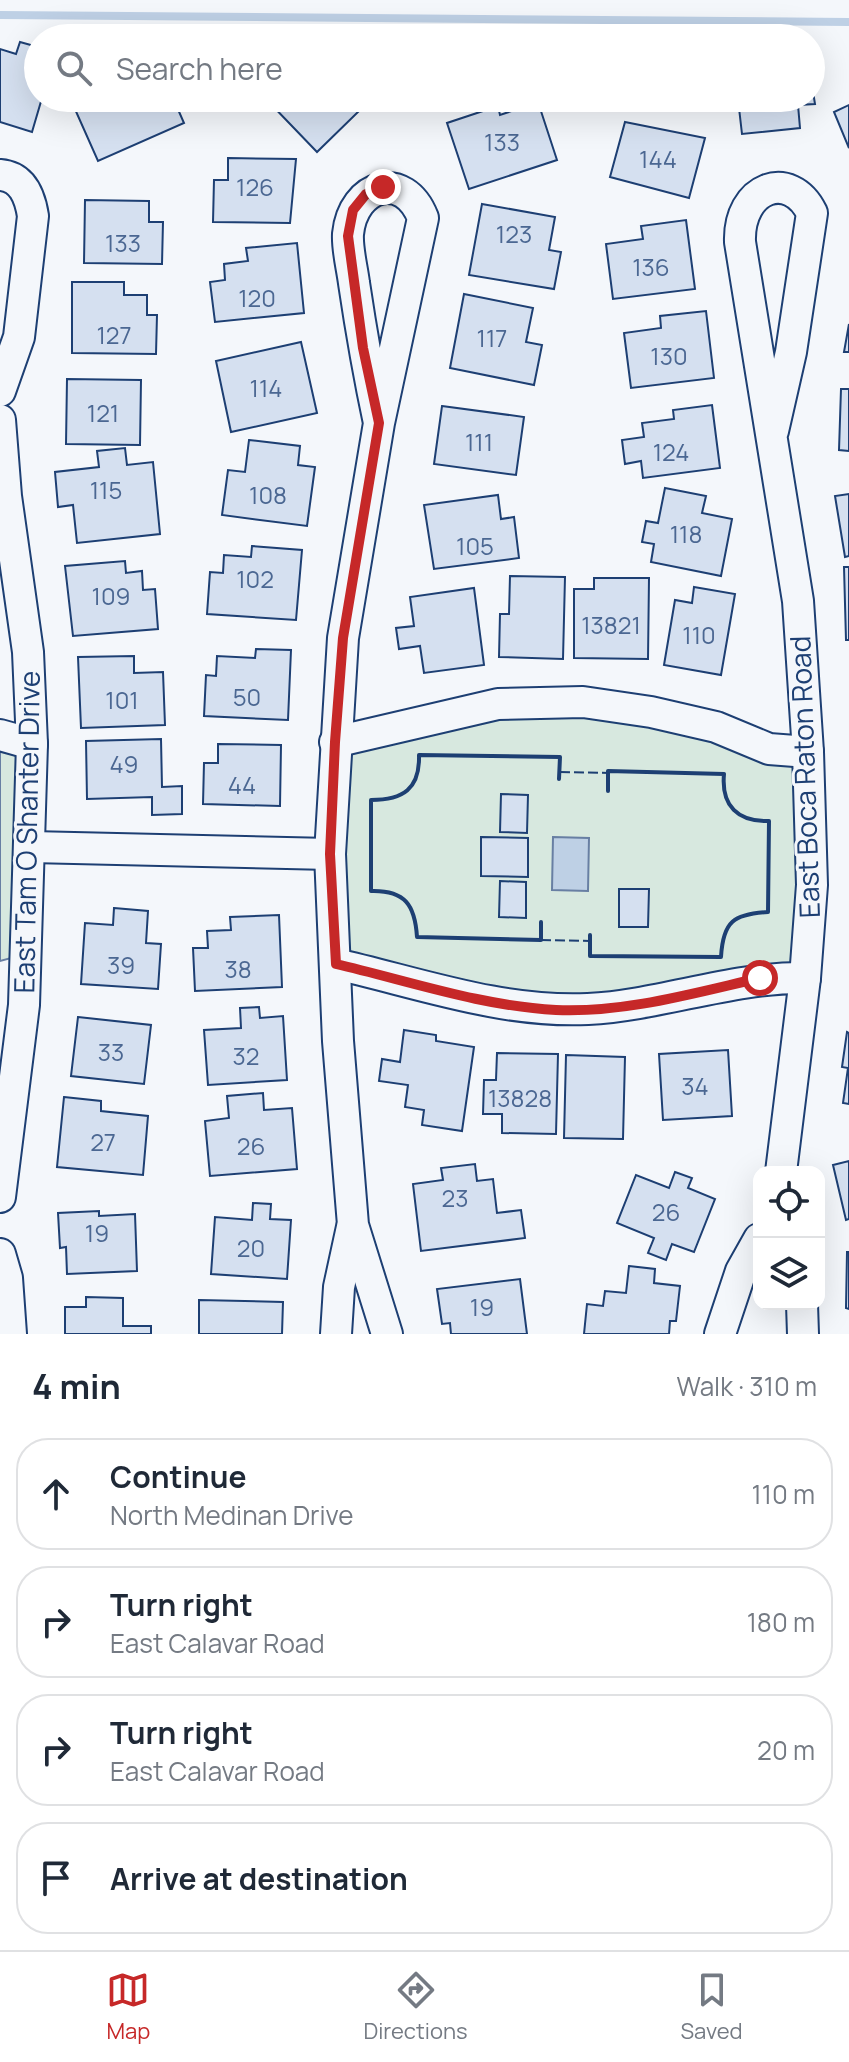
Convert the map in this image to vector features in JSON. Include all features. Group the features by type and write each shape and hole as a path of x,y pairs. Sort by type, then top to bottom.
{"street":[{"path":"0,175 9,176 22,185 30,199 33,216 19,337 0,391"},
{"path":"379,423 363,348 348,236 353,210 366,194 383,187 404,193 418,204 423,218 379,423 343,638 330,854 338,1041 353,1225 387,1334"},
{"name":"East Boca Raton Road","path":"773,431 791,352 812,213 805,199 789,191 769,189 752,196 739,225 798,601 808,752 812,885 805,978 782,1166"},
{"name":"East Tam O Shanter Drive","path":"0,420 6,496 28,652 32,744 31,847 13,958 17,1072 0,1197"},
{"path":"335,742 498,704 583,702 651,712 716,727 769,749 808,752"},
{"path":"0,735 32,744"},
{"path":"31,847 330,854"},
{"path":"336,964 472,999 558,1010 644,1004 760,978 805,978"},
{"path":"336,1334 339,1287 353,1225"},
{"path":"720,1334 741,1271 753,1250"},
{"path":"0,1254 7,1278 11,1334"},
{"path":"802,1310 803,1334"}],"shaded area":[{"path":"583,702 808,752 805,978 591,1009 336,964 335,742"},
{"path":"0,735 32,744 26,954 0,961"}],"water":[{"path":"553,837 589,838 588,891 552,890"}],"building":[{"path":"20,42 24,43 24,112 38,112 32,132 0,122 0,49 16,54"},
{"path":"849,105 849,148 834,112"},
{"path":"76,112 179,112 184,123 98,161"},
{"path":"278,112 358,112 317,152"},
{"path":"480,112 499,112 500,115 541,112 557,160 469,189 447,123"},
{"path":"739,112 799,112 800,128 742,134"},
{"path":"625,122 705,138 689,198 610,177"},
{"path":"228,158 296,159 290,223 213,222 214,180 228,180"},
{"path":"85,200 149,201 149,222 163,222 162,264 84,263"},
{"path":"482,204 555,217 549,250 561,252 554,289 469,275"},
{"path":"686,220 695,289 613,299 606,244 643,239 641,226"},
{"path":"297,243 304,313 215,322 210,282 225,280 224,264 248,261 246,248"},
{"path":"72,282 124,282 124,295 147,295 147,315 157,315 156,354 72,353"},
{"path":"464,294 533,308 526,342 542,345 534,385 450,368"},
{"path":"706,311 714,378 631,388 624,333 661,328 660,316"},
{"path":"849,324 849,352 844,352"},
{"path":"301,342 317,413 231,432 216,361"},
{"path":"67,379 141,380 140,445 66,444"},
{"path":"841,389 849,389 849,451 839,450"},
{"path":"712,405 720,468 643,478 641,461 625,464 622,440 644,437 642,423 674,419 673,410"},
{"path":"442,406 524,417 516,475 434,464"},
{"path":"249,440 300,446 298,465 315,467 307,526 222,515 228,470 245,472"},
{"path":"125,448 127,465 153,462 160,534 77,543 73,505 58,507 55,472 99,467 97,451"},
{"path":"665,488 706,496 702,513 732,519 721,576 651,562 654,544 642,542 646,521 658,523"},
{"path":"849,494 849,556 845,557 835,496"},
{"path":"498,495 501,519 514,517 519,558 434,569 424,505"},
{"path":"252,546 302,550 296,620 207,614 210,572 223,573 224,555 251,557"},
{"path":"125,561 126,573 142,571 143,590 155,589 158,629 73,636 65,566"},
{"path":"844,567 849,567 849,640 846,640"},
{"path":"510,576 565,577 563,659 499,657 500,614 509,614"},
{"path":"594,578 649,578 648,659 574,658 574,589 594,589"},
{"path":"694,587 735,594 721,675 664,665 675,600 692,603"},
{"path":"474,588 484,665 424,673 420,646 399,649 396,628 414,626 410,597"},
{"path":"256,649 291,650 288,720 204,716 206,675 216,676 217,656 255,658"},
{"path":"134,656 134,673 163,672 165,725 81,728 78,657"},
{"path":"161,739 162,787 182,786 182,814 152,815 152,797 87,799 86,741"},
{"path":"218,744 281,745 280,806 203,804 204,763 218,763"},
{"path":"501,794 528,795 527,833 500,832"},
{"path":"481,837 528,838 528,877 481,876"},
{"path":"500,881 526,882 526,918 499,917"},
{"path":"619,889 649,889 648,927 619,927"},
{"path":"114,908 148,911 146,943 161,944 158,989 81,984 85,923 113,925"},
{"path":"279,915 282,987 195,991 193,948 208,948 207,931 231,930 230,917"},
{"path":"259,1007 260,1018 283,1016 287,1080 208,1085 204,1030 241,1028 240,1008"},
{"path":"78,1017 151,1025 144,1084 71,1076"},
{"path":"404,1030 436,1035 436,1041 474,1047 462,1131 422,1125 424,1110 405,1107 408,1085 379,1081 382,1059 400,1062"},
{"path":"849,1033 849,1104 843,1103 848,1068 842,1067"},
{"path":"728,1050 732,1116 663,1120 659,1054"},
{"path":"497,1053 558,1054 556,1134 502,1133 502,1114 483,1114 484,1080 496,1080"},
{"path":"566,1055 625,1057 623,1139 564,1138"},
{"path":"263,1093 264,1110 292,1108 297,1169 210,1176 205,1121 229,1118 227,1096"},
{"path":"64,1097 101,1101 101,1111 148,1116 143,1175 57,1167"},
{"path":"849,1161 849,1219 846,1220 833,1165"},
{"path":"475,1164 477,1181 493,1179 497,1213 521,1210 525,1238 421,1251 413,1184 443,1180 441,1168"},
{"path":"675,1172 692,1178 688,1188 715,1199 694,1252 672,1244 666,1260 648,1253 654,1238 617,1223 636,1175 669,1188"},
{"path":"253,1203 271,1204 270,1219 291,1220 287,1279 211,1274 215,1217 252,1220"},
{"path":"99,1211 99,1216 135,1214 137,1271 67,1274 66,1247 60,1248 58,1213"},
{"path":"849,1252 849,1309 846,1308"},
{"path":"629,1266 655,1269 654,1283 680,1286 676,1321 670,1321 669,1334 584,1334 587,1304 603,1306 605,1291 626,1293"},
{"path":"520,1279 527,1334 451,1334 450,1323 442,1324 437,1289"},
{"path":"86,1297 123,1298 123,1326 151,1326 151,1334 65,1334 65,1307 86,1307"},
{"path":"199,1300 283,1302 282,1334 199,1334"}],"waterway":[{"path":"0,15 849,22"}],"fence":[{"path":"560,772 609,773"},
{"path":"541,940 590,941"}],"wall":[{"path":"541,922 541,940 417,937 414,916 406,902 392,893 371,891 371,800 392,798 407,790 416,776 419,755 560,757 559,779"},
{"path":"590,935 590,956 721,957 724,935 732,922 747,915 768,912 769,821 748,819 734,810 725,795 724,774 608,771 608,791"}],"route":[{"path":"383,187 366,194 353,210 348,236 363,348 379,423 373,474 343,638 330,854 336,964 472,999 558,1010 644,1004 760,978"}]}
